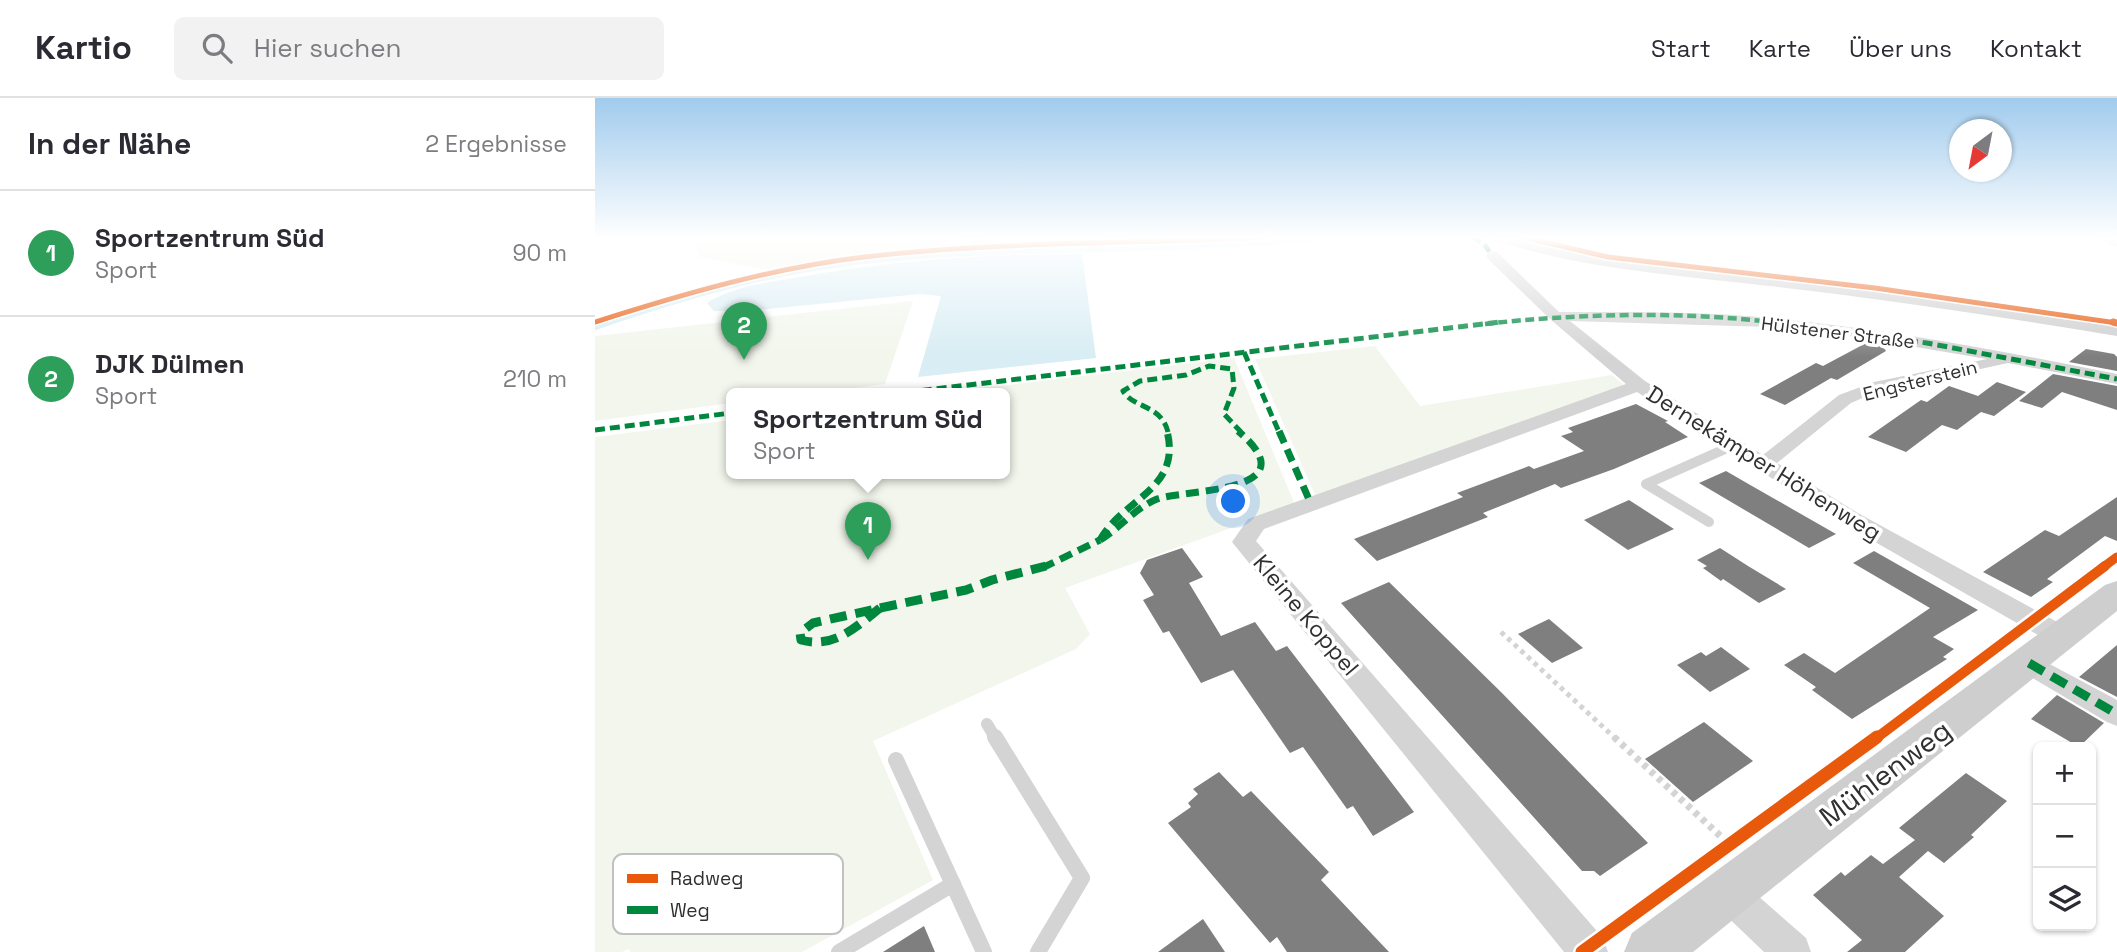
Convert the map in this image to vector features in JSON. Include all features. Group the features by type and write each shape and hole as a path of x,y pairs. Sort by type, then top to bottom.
{"street":[{"name":"Dernekämper Höhenweg","path":"1512,277 1639,385 1848,517 2045,650 2117,714"},
{"path":"1739,277 1865,291 2117,330"},
{"name":"Hülstener Straße","path":"1555,316 1705,318 1771,322 1867,334 2117,379"},
{"name":"Engsterstein","path":"1764,464 1845,400 1874,387 2014,359"},
{"name":"Kleine Koppel","path":"1589,952 1244,542 1256,524 1639,385"},
{"name":"Mühlenweg","path":"1651,952 2117,593"},
{"path":"1742,882 1792,952"}],"lane":[{"path":"1709,522 1646,484 1734,445"},
{"path":"986,724 1082,878 1038,952"},
{"path":"896,760 984,952"},
{"path":"839,952 953,884"}],"path":[{"path":"1501,632 1742,882"}],"shaded area":[{"path":"802,277 1085,277 1096,358 918,377 941,296 920,294 747,311 714,311 707,303 749,286"},
{"path":"913,301 885,384 854,388 726,388 726,404 595,421 595,336"},
{"path":"1375,346 1420,406 1612,375 1624,385 1316,497 1255,359"},
{"path":"1234,358 1295,505 1065,588 1090,634 1076,649 873,741 933,880 843,929 843,854 613,854 613,934 835,934 802,952 630,952 629,949 622,952 595,952 595,437 726,421 726,479 1010,479 1010,388 983,388"}],"building":[{"path":"1868,342 1881,344 1886,351 1837,380 1831,378 1785,405 1760,394 1816,363 1823,366"},
{"path":"2086,349 2114,354 2117,357 2117,371 2069,362"},
{"path":"2053,374 2117,386 2117,410 2062,392 2042,408 2019,401"},
{"path":"1997,382 2026,392 1994,416 1981,412 1957,430 1942,425 1906,452 1868,437 1921,400 1927,402 1949,386 1978,396"},
{"path":"1636,404 1668,421 1665,422 1688,437 1614,469 1561,488 1555,484 1483,513 1488,517 1377,561 1354,539 1463,497 1457,493 1529,466 1534,469 1584,451 1561,436 1573,432 1568,428"},
{"path":"1726,471 1836,534 1809,548 1699,483"},
{"path":"2117,497 2117,541 2105,536 2047,579 2053,582 2031,597 1983,572 2045,530 2059,536"},
{"path":"1629,500 1674,529 1628,550 1584,520"},
{"path":"1182,548 1203,577 1189,583 1221,636 1255,622 1276,651 1287,646 1414,812 1373,836 1353,806 1347,809 1303,747 1290,753 1233,670 1201,683 1169,631 1163,633 1143,600 1154,595 1140,573 1147,560"},
{"path":"1720,548 1786,589 1759,603 1723,579 1721,581 1697,560"},
{"path":"1874,551 1978,610 1933,637 1954,649 1943,657 1947,659 1852,719 1812,690 1816,687 1784,665 1804,653 1835,673 1930,608 1853,563"},
{"path":"1389,582 1648,843 1600,876 1594,871 1582,871 1341,603"},
{"path":"1549,619 1583,648 1552,663 1518,634"},
{"path":"2117,645 2117,697 2079,677"},
{"path":"1721,647 1750,669 1710,692 1677,665 1701,652 1706,656"},
{"path":"2057,695 2104,723 2084,742 2070,742 2031,719"},
{"path":"1704,722 1753,761 1693,802 1645,759"},
{"path":"1219,772 1243,797 1251,791 1329,872 1321,880 1389,952 1287,952 1277,937 1270,943 1168,823 1191,807 1188,803 1198,794 1193,789"},
{"path":"1966,773 2007,801 1971,835 1974,837 1944,863 1928,851 1899,877 1944,916 1905,952 1847,952 1862,940 1813,895 1841,872 1845,876 1871,855 1883,864 1915,840 1899,828"},
{"path":"1203,919 1225,952 1158,952"},
{"path":"924,926 935,952 883,952"}],"waterway":[{"path":"606,324 687,298 775,277"},
{"path":"595,328 611,322"}],"marked path":[{"path":"943,388 1555,316 1705,318 1771,322 1927,343 2117,379"},
{"path":"1244,352 1311,504"},
{"path":"881,608 872,615 854,629 834,640 823,643 801,640 800,633 813,623 966,590 992,580 1043,568 1100,540 1106,529 1157,484 1169,464 1170,441 1166,425 1154,410 1126,396 1123,391 1140,381 1186,375 1209,366 1232,369 1235,383 1224,414 1256,449 1259,468 1252,477 1239,485 1204,493 1160,498 1144,506 1100,540"},
{"path":"595,430 726,414"},
{"path":"2029,663 2117,714"}],"cycle path":[{"path":"595,322 756,277"},
{"path":"1779,277 2117,323"},
{"path":"1582,952 1906,716 2117,557"}],"place":[{"name":"DJK Dülmen","path":"744,360"},
{"name":"Sportzentrum Süd","path":"868,560"}]}
